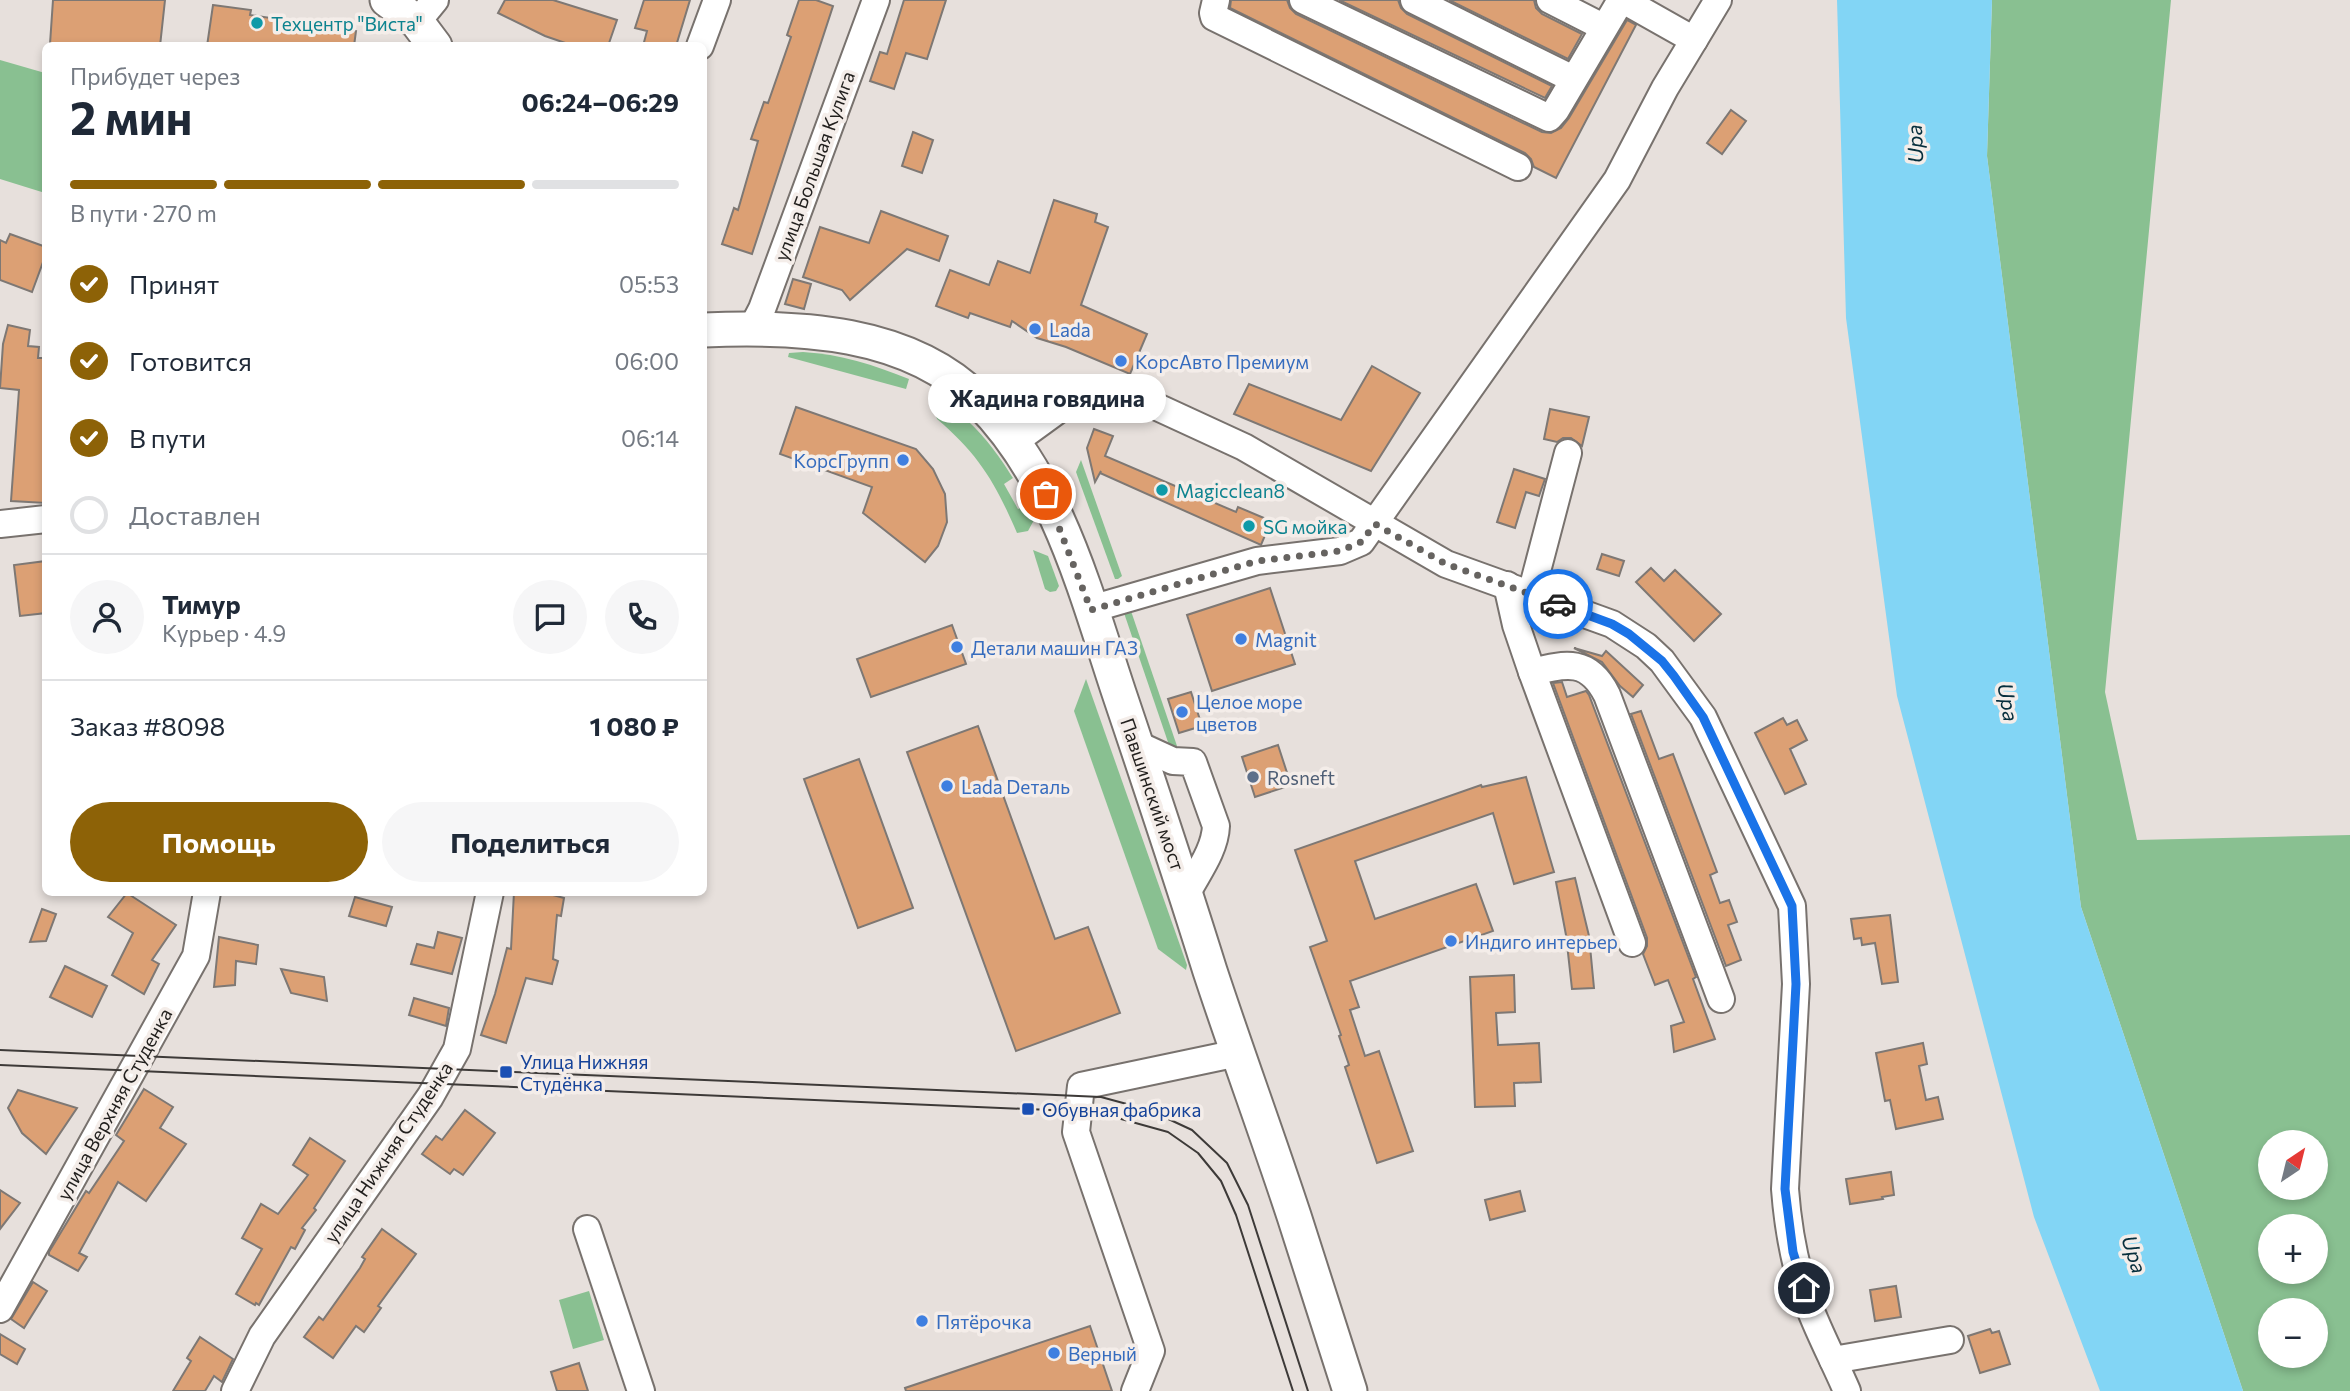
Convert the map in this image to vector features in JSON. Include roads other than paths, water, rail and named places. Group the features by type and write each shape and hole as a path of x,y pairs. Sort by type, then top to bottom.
{"main road":[{"path":"387,0 429,23"},
{"name":"Павшинский мост","path":"707,330 811,332 843,337 893,349 937,368 978,399 1014,442 1046,494 1065,536 1187,892 1350,1391"}],"street":[{"path":"701,42 717,0"},
{"name":"улица Большая Кулига","path":"751,330 762,309 877,0"},
{"path":"1216,0 1214,17 1518,167"},
{"path":"1303,0 1546,117 1553,115 1603,27 1622,0 1694,40"},
{"path":"1414,0 1573,79"},
{"path":"1550,0 1603,27"},
{"path":"1091,610 1257,561 1340,551 1361,542 1618,180 1665,88 1718,0"},
{"path":"1014,442 1069,402 1089,394 1111,393 1142,400 1244,447 1446,564 1612,624 1646,646 1674,676 1703,717 1792,906 1796,984 1785,1189 1787,1218 1793,1252 1809,1307 1847,1391"},
{"path":"1568,453 1519,589 1516,625 1632,943"},
{"path":"0,524 42,519"},
{"path":"1532,672 1564,665 1590,671 1599,679 1721,999"},
{"path":"1136,744 1173,761 1193,762 1216,827 1215,837 1187,892"},
{"name":"улица Верхняя Студенка","path":"0,1309 195,956 207,896"},
{"name":"улица Нижняя Cтуденкa","path":"234,1391 262,1336 430,1097 457,1049 489,896"},
{"path":"1135,1391 1150,1351 1076,1132 1081,1086 1238,1053"},
{"path":"587,1229 641,1391"},
{"path":"1833,1360 1950,1340"}],"water":[{"name":"Upa","path":"1837,0 1992,0 1987,156 2081,907 2243,1391 2100,1391 2034,1217 1897,696 1846,318"}],"tram line":[{"path":"0,1050 1101,1097 1149,1110 1192,1130 1227,1163 1248,1205 1308,1391"},
{"path":"0,1065 1096,1112 1168,1132 1198,1153 1221,1181 1236,1215 1293,1391"}],"place":[{"name":"Техцентр \"Виста\"","path":"257,23"},
{"name":"Lada","path":"1035,329"},
{"name":"КорсАвто Премиум","path":"1121,361"},
{"name":"КорсГрупп","path":"903,460"},
{"name":"Magicclean8","path":"1162,490"},
{"name":"Жадина говядина","path":"1046,494"},
{"name":"SG мойка","path":"1249,526"},
{"name":"Magnit","path":"1241,639"},
{"name":"Детали машин ГАЗ","path":"957,647"},
{"name":"Целое море цветов","path":"1182,712"},
{"name":"Rosneft","path":"1253,777"},
{"name":"Lada Dеталь","path":"947,786"},
{"name":"Индиго интерьер","path":"1451,941"},
{"name":"Улица Нижняя Студёнка","path":"506,1072"},
{"name":"Обувная фабрика","path":"1028,1109"},
{"name":"Пятёрочка","path":"922,1321"},
{"name":"Верный","path":"1054,1353"}]}
